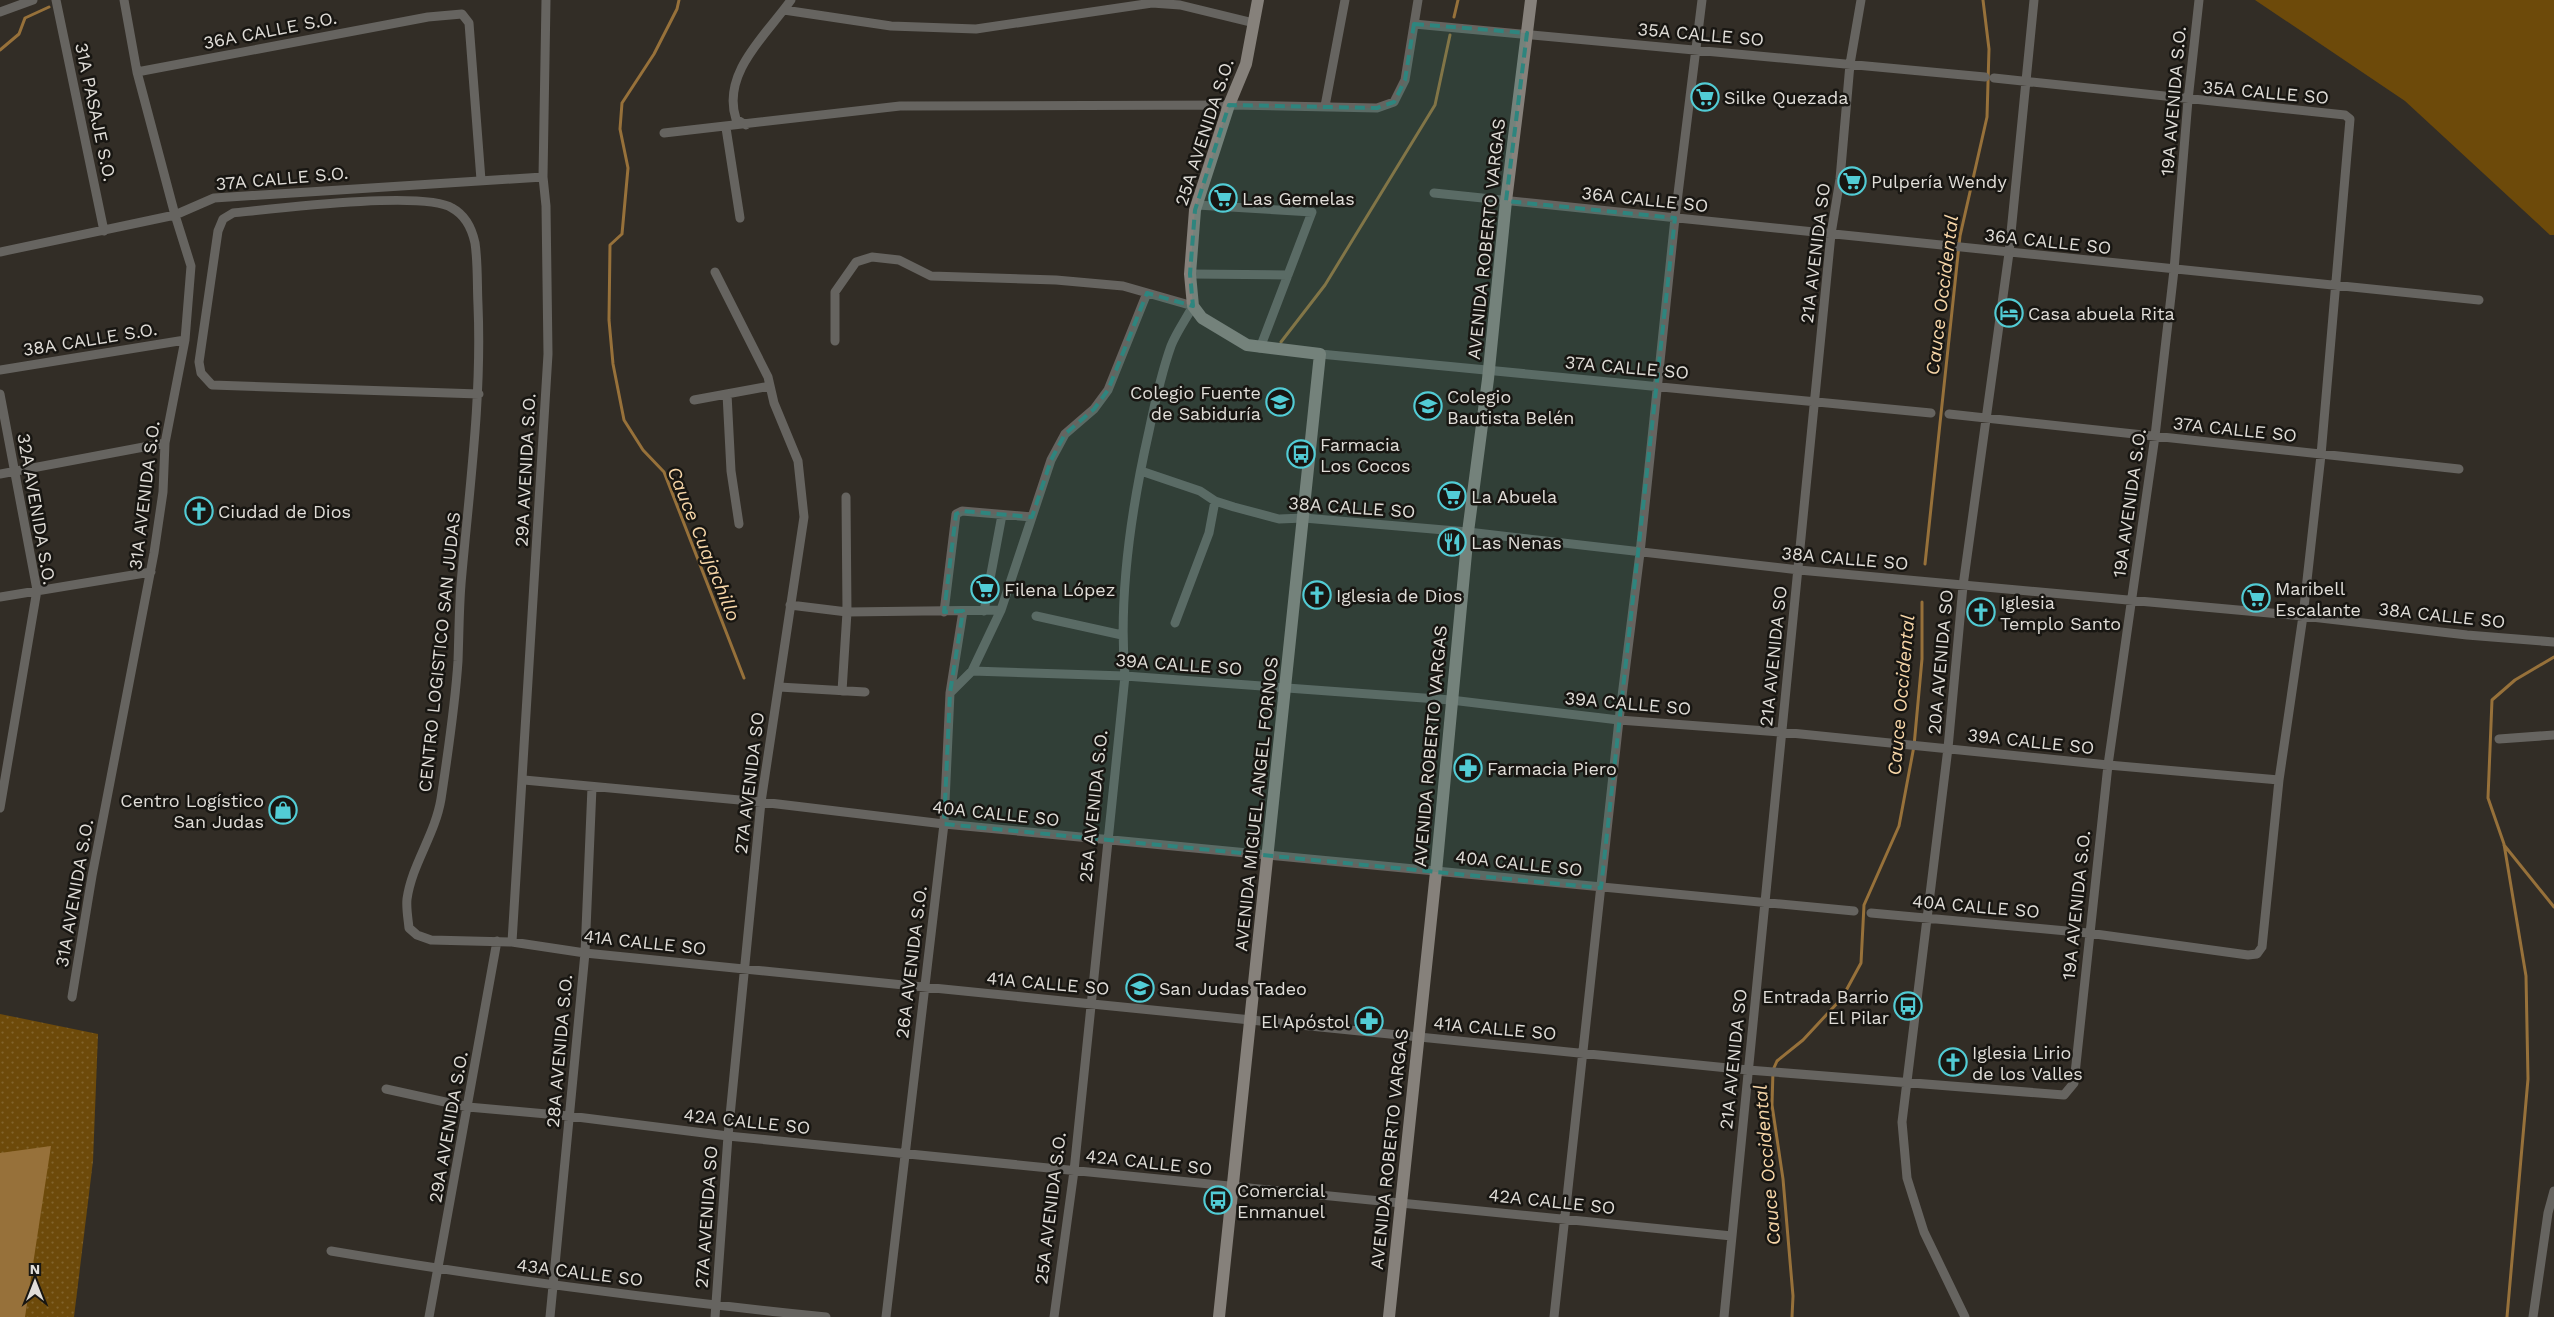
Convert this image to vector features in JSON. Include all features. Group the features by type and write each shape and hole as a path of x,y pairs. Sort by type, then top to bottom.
{"street":[{"path":"0,12 33,0"},
{"name":"31A PASAJE S.O.","path":"56,0 104,231"},
{"name":"31A AVENIDA S.O.","path":"72,997 92,876 151,572 163,492 165,443 185,340 191,266 175,215 138,72 124,0"},
{"name":"29A AVENIDA S.O.","path":"512,942 524,780 548,354 546,206 543,177 546,0"},
{"path":"746,125 736,119 734,111 732,95 737,73 791,0"},
{"name":"25A AVENIDA S.O.","path":"1054,1317 1074,1171 1125,676 1122,635 1129,544 1141,470 1158,387 1172,345 1193,306 1190,274 1197,205 1229,105 1246,64 1258,0"},
{"path":"1325,106 1345,0"},
{"path":"664,133 726,128 900,106 1229,105 1376,108 1394,102 1405,80 1418,0"},
{"name":"AVENIDA ROBERTO VARGAS","path":"1389,1317 1417,1037 1436,872 1468,532 1489,372 1506,201 1531,0"},
{"path":"1554,1317 1619,720 1640,552 1675,218 1702,0"},
{"name":"21A AVENIDA SO","path":"1724,1317 1832,234 1840,179 1850,64 1861,0"},
{"name":"20A AVENIDA SO","path":"1965,1317 1924,1232 1908,1178 1902,1122 1948,748 1963,586 2009,253 2034,0"},
{"name":"19A AVENIDA S.O.","path":"2064,1095 2074,1083 2088,933 2108,765 2155,436 2174,270 2188,100 2199,0"},
{"path":"784,10 891,26 976,29 1152,3 1180,5 1254,23"},
{"name":"36A CALLE S.O.","path":"138,72 428,17 462,14 469,23 481,180"},
{"name":"35A CALLE SO","path":"1414,24 1985,77"},
{"name":"35A CALLE SO","path":"1994,78 2188,100 2345,115 2350,119 2335,286"},
{"path":"726,128 740,218"},
{"name":"37A CALLE S.O.","path":"0,252 175,215 214,198 543,177"},
{"name":"36A CALLE SO","path":"1434,193 2479,300"},
{"name":"CENTRO LOGISTICO SAN JUDAS","path":"417,935 409,928 407,899 415,867 430,839 440,805 448,755 458,663 461,585 478,394 479,328 475,242 468,222 453,208 439,202 373,202 233,213 223,219 218,231 199,362 201,373 212,385 478,394"},
{"path":"1197,205 1312,212 1260,348"},
{"path":"835,341 835,292 856,262 872,257 899,260 932,276 1056,280 1123,286 1193,306 1202,318 1247,345 1320,354"},
{"name":"27A AVENIDA SO","path":"715,272 768,377 798,461 804,517 761,802 743,968 728,1136 715,1317"},
{"path":"1190,274 1288,275"},
{"path":"2279,780 2303,616 2321,455 2335,286"},
{"path":"950,693 972,671 1001,610 1051,460 1065,434 1094,409 1108,390 1147,293"},
{"name":"38A CALLE S.O.","path":"0,370 185,340"},
{"name":"37A CALLE SO","path":"1320,354 1489,372 1815,400 1931,413"},
{"name":"AVENIDA MIGUEL ANGEL FORNOS","path":"1219,1317 1287,688 1320,354"},
{"path":"694,400 770,386"},
{"name":"32A AVENIDA S.O.","path":"0,394 37,590 0,808"},
{"path":"727,394 731,471 739,524"},
{"name":"37A CALLE SO","path":"1949,414 2459,469"},
{"path":"0,474 165,443"},
{"name":"38A CALLE SO","path":"1141,470 1200,491 1215,502 1279,518 1304,518 1468,532 1799,570 2303,616 2467,635 2554,642"},
{"path":"842,691 847,612 846,496"},
{"path":"1175,623 1209,533 1215,502"},
{"path":"944,612 956,514 962,511 1032,517"},
{"path":"984,611 1002,515"},
{"path":"0,597 151,572"},
{"path":"790,606 847,612 1001,610"},
{"name":"26A AVENIDA S.O.","path":"886,1317 944,824 950,693 963,611"},
{"path":"1036,616 1122,635"},
{"name":"39A CALLE SO","path":"972,671 1125,676 1451,700 1619,720 1781,732 2279,780"},
{"path":"779,687 865,692"},
{"path":"2499,739 2554,735"},
{"name":"40A CALLE SO","path":"524,780 761,802 944,824 1268,856 1854,911"},
{"name":"40A CALLE SO","path":"1870,913 2088,933 2248,956 2257,954 2262,946 2279,780"},
{"name":"28A AVENIDA S.O.","path":"550,1317 585,953 592,787"},
{"name":"41A CALLE SO","path":"417,935 431,940 512,942 585,953 1748,1070 2064,1095"},
{"name":"29A AVENIDA S.O.","path":"429,1317 497,941"},
{"name":"42A CALLE SO","path":"386,1089 468,1106 569,1116 728,1136 1732,1236"},
{"path":"2533,1317 2548,1213 2554,1191"},
{"name":"43A CALLE SO","path":"331,1251 439,1269 554,1285 716,1306 826,1317"}],"highlighted area":[{"path":"1414,24 1527,33 1506,201 1675,218 1601,888 944,824 950,693 963,611 944,612 956,514 962,511 1032,517 1051,460 1065,434 1094,409 1108,390 1147,293 1193,306 1190,274 1195,210 1229,105 1377,108 1394,102 1405,80"}],"shaded area":[{"path":"2255,0 2554,0 2554,235 2550,235 2405,101"},
{"path":"0,1014 98,1034 93,1161 74,1317 0,1317"},
{"path":"51,1146 25,1317 0,1317 0,1153"}],"waterway":[{"name":"Cauce Cuajachillo","path":"679,0 677,9 654,54 622,103 620,129 628,168 622,234 610,245 609,320 613,364 624,420 643,450 664,472 744,678"},
{"path":"1454,17 1458,0"},
{"name":"Cauce Occidental","path":"1925,564 1960,236 1987,117 1989,49 1983,0"},
{"path":"0,50 19,34 25,18 49,7"},
{"path":"1281,342 1325,285 1435,105 1450,35"},
{"name":"Cauce Occidental","path":"1792,1317 1793,1296 1783,1179 1772,1105 1773,1070 1777,1061 1803,1040 1842,998 1861,963 1864,905 1899,826 1914,746 1922,659 1922,602"},
{"path":"2507,1317 2528,1079 2526,976 2504,844 2488,798 2492,700 2515,680 2554,657"},
{"path":"2504,845 2554,907"}],"place":[{"name":"Silke Quezada","path":"1705,97"},
{"name":"Pulpería Wendy","path":"1852,181"},
{"name":"Las Gemelas","path":"1223,198"},
{"name":"Casa abuela Rita","path":"2009,313"},
{"name":"Colegio Fuente de Sabiduría","path":"1280,402"},
{"name":"Colegio Bautista Belén","path":"1428,406"},
{"name":"Farmacia Los Cocos","path":"1301,454"},
{"name":"La Abuela","path":"1452,496"},
{"name":"Ciudad de Dios","path":"199,511"},
{"name":"Las Nenas","path":"1452,542"},
{"name":"Filena López","path":"985,589"},
{"name":"Iglesia de Dios","path":"1317,595"},
{"name":"Maribell Escalante","path":"2256,598"},
{"name":"Iglesia Templo Santo","path":"1981,612"},
{"name":"Farmacia Piero","path":"1468,768"},
{"name":"Centro Logístico San Judas","path":"283,810"},
{"name":"San Judas Tadeo","path":"1140,988"},
{"name":"Entrada Barrio El Pilar","path":"1908,1006"},
{"name":"El Apóstol","path":"1369,1021"},
{"name":"Iglesia Lirio de los Valles","path":"1953,1062"},
{"name":"Comercial Enmanuel","path":"1218,1200"}]}
